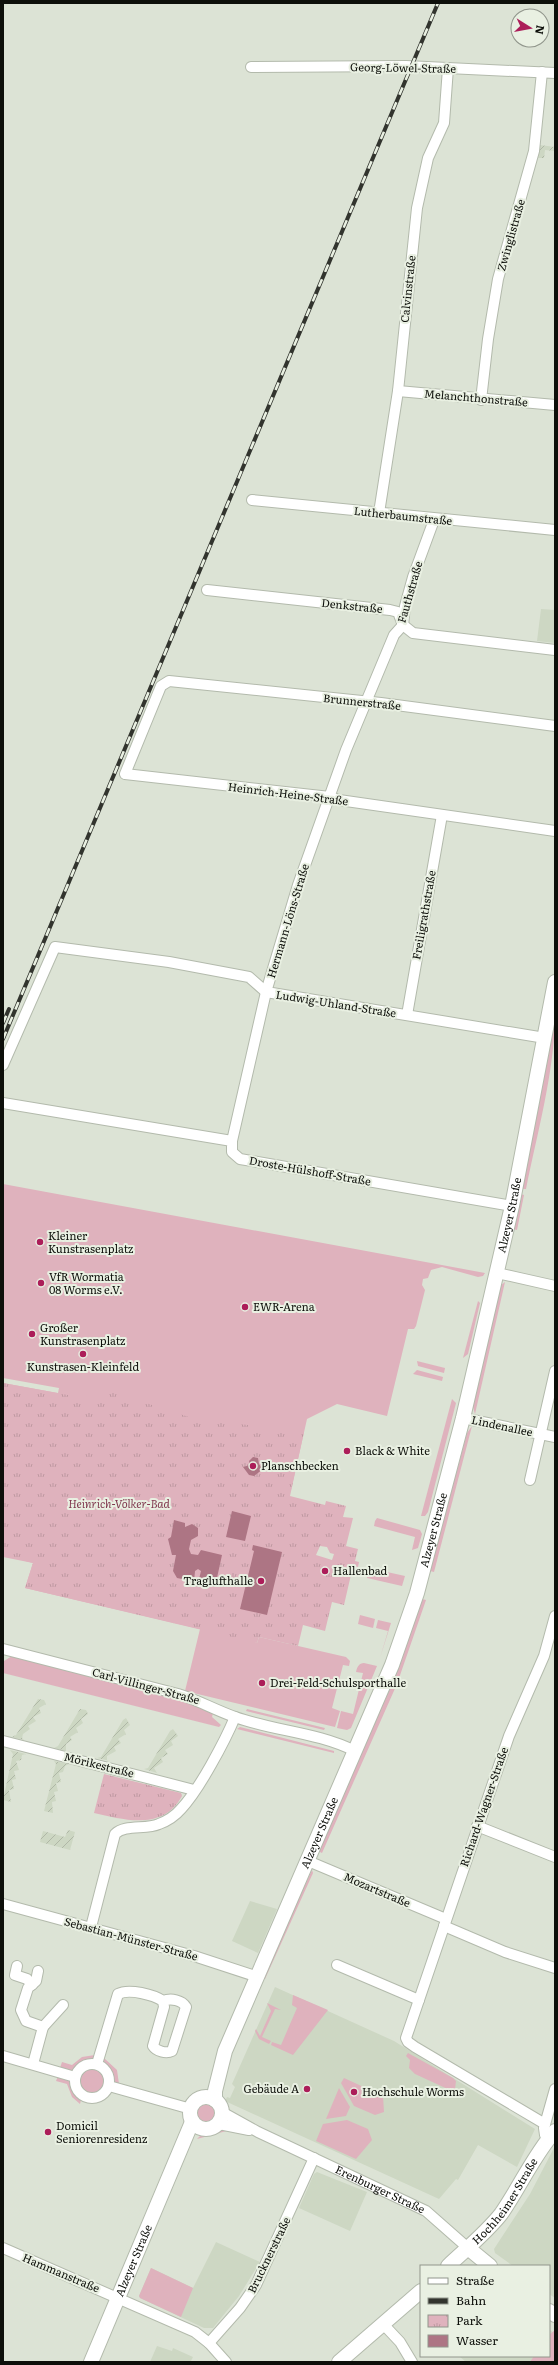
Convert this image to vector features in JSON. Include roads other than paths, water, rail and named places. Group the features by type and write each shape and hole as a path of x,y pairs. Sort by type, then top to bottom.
{"street":[{"name":"Georg-Löwel-Straße","path":"250,67 406,66 555,73"},
{"name":"Calvinstraße","path":"380,513 398,392 417,208 428,158 444,123 448,68"},
{"name":"Zwinglistraße","path":"481,400 488,339 498,280 534,151 542,72"},
{"name":"Melanchthonstraße","path":"398,392 555,405"},
{"name":"Lutherbaumstraße","path":"252,500 434,520 555,530"},
{"name":"Fauthstraße","path":"330,797 346,750 367,703 394,635 402,625 405,606 413,577 434,520"},
{"name":"Denkstraße","path":"207,590 390,610 398,612 402,625 413,634 555,650"},
{"name":"Brunnerstraße","path":"169,681 367,703 381,703 555,726"},
{"name":"Heinrich-Heine-Straße","path":"169,681 161,686 125,774 330,797 339,800 555,831"},
{"name":"Hermann-Löns-Straße","path":"232,1141 266,992 298,885 330,797"},
{"name":"Freiligrathstraße","path":"407,1015 442,814"},
{"name":"Ludwig-Uhland-Straße","path":"3,1065 55,947 168,962 249,977 266,992 545,1038"},
{"name":"Alzeyer Straße","path":"90,2362 177,2160 196,2120 197,2100 215,2108 213,2071 225,2051 258,1977 401,1644 421,1578 463,1418 497,1273 512,1206 555,982"},
{"path":"3,1103 232,1141"},
{"name":"Droste-Hülshoff-Straße","path":"232,1141 232,1152 240,1159 512,1206"},
{"path":"497,1273 555,1286"},
{"name":"Lindenallee","path":"530,1480 555,1371"},
{"name":"Lindenallee","path":"463,1418 555,1436"},
{"name":"Richard-Wagner-Straße","path":"550,2131 415,2047 408,2042 406,2036 508,1736 544,1656 553,1632 555,1616"},
{"name":"Carl-Villinger-Straße","path":"3,1649 199,1700 235,1717 333,1741 355,1751"},
{"path":"91,1928 115,1834 121,1830 145,1828 166,1821 181,1810 224,1741 235,1717"},
{"name":"Mörikestraße","path":"3,1741 194,1790"},
{"path":"477,1826 555,1857"},
{"name":"Mozartstraße","path":"308,1861 505,1952 555,1968"},
{"name":"Sebastian-Münster-Straße","path":"3,1904 194,1956 258,1977"},
{"path":"337,1965 419,2000"},
{"path":"17,1966 15,1975 27,1979 32,1985"},
{"path":"38,1971 36,1981 25,1993 21,2010 26,2021 43,2027"},
{"path":"97,2064 118,1994 124,1991 135,1992 163,2001 174,2000 182,2002 186,2007 174,2047 168,2053 157,2050 153,2046 164,2007 163,2001"},
{"path":"33,2064 43,2027 63,2005"},
{"path":"3,2056 76,2077"},
{"path":"97,2064 108,2074 110,2086 100,2097 89,2099 79,2093 75,2082 76,2077 85,2065 97,2064"},
{"path":"110,2086 196,2120 212,2129 215,2108"},
{"path":"550,2131 555,2089"},
{"name":"Erenburger Straße","path":"215,2108 258,2132 426,2211 489,2265"},
{"name":"Hochheimer Straße","path":"449,2265 500,2215 550,2131"},
{"name":"Brucknerstraße","path":"210,2343 240,2308 256,2285 314,2158"},
{"name":"Hammanstraße","path":"3,2248 118,2297 195,2332 210,2343 226,2362"},
{"path":"339,2362 384,2325 420,2292"},
{"path":"384,2325 400,2342 412,2362"}],"water":[{"name":"Planschbecken","path":"253,1457 258,1458 259,1464 263,1469 254,1476 249,1475 243,1467 250,1465 249,1461"},
{"path":"232,1511 251,1516 245,1541 226,1537"},
{"path":"174,1520 185,1523 185,1527 192,1524 198,1528 198,1536 191,1540 189,1549 191,1554 198,1555 201,1550 222,1555 215,1587 198,1583 201,1571 198,1569 195,1571 194,1582 184,1580 184,1575 182,1579 177,1578 173,1571 176,1555 172,1555 168,1539 171,1537"},
{"name":"Traglufthalle","path":"253,1545 282,1552 267,1615 240,1609 254,1551 252,1550"}],"railway":[{"path":"3,1039 438,3"},
{"path":"3,1023 9,1009"}],"place":[{"name":"Kleiner Kunstrasenplatz","path":"40,1242"},
{"name":"VfR Wormatia 08 Worms e.V.","path":"41,1283"},
{"name":"EWR-Arena","path":"245,1307"},
{"name":"Großer Kunstrasenplatz","path":"32,1334"},
{"name":"Kunstrasen-Kleinfeld","path":"83,1354"},
{"name":"Black & White","path":"347,1451"},
{"name":"Planschbecken","path":"253,1466"},
{"name":"Hallenbad","path":"325,1571"},
{"name":"Traglufthalle","path":"261,1581"},
{"name":"Drei-Feld-Schulsporthalle","path":"262,1683"},
{"name":"Gebäude A","path":"307,2089"},
{"name":"Hochschule Worms","path":"354,2092"},
{"name":"Domicil Seniorenresidenz","path":"48,2132"}],"park label":[{"name":"Heinrich-Völker-Bad","path":"119,1504"}]}
